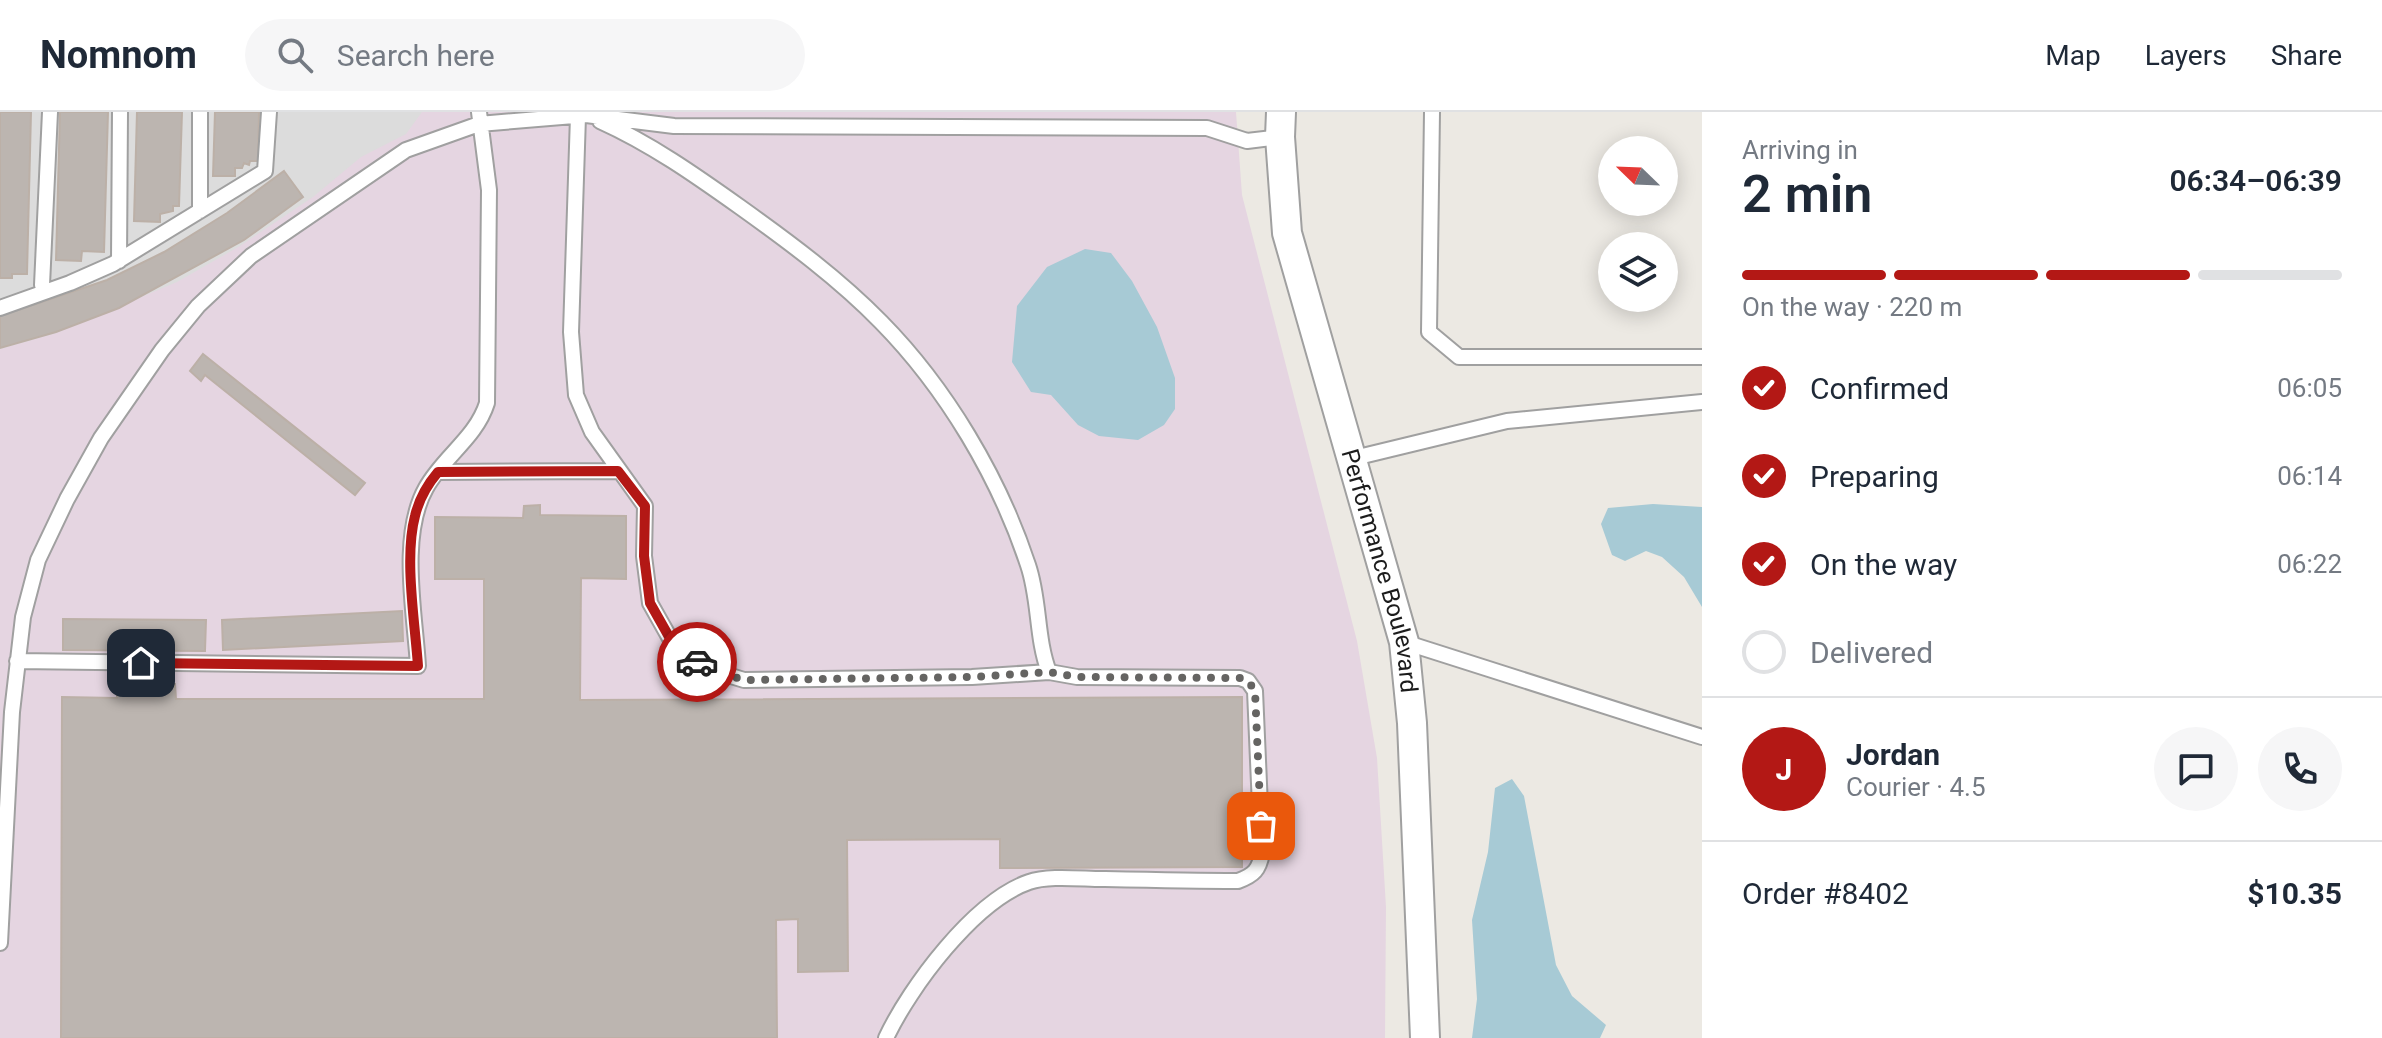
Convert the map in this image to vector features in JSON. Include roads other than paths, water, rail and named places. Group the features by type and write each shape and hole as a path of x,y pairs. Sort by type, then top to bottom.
{"street":[{"name":"Performance Boulevard","path":"1280,124 1287,233 1404,642 1412,723 1425,1038"}],"lane":[{"path":"46,291 42,285 50,112"},
{"path":"119,261 120,112"},
{"path":"200,112 200,211"},
{"path":"0,308 119,261 267,170 269,112"},
{"path":"1432,112 1429,332 1459,357 1702,357"},
{"path":"583,114 571,332 576,395 592,432 645,506 644,556 650,603 672,642 705,668 744,680 972,677 1049,672 1077,677 1240,678 1248,681 1255,691 1262,853 1259,867 1253,875 1238,881 1075,878 1031,881 1001,896 946,946 898,1013 886,1038"},
{"path":"583,114 638,138 750,214 844,287 882,322 917,363 984,465 1007,514 1029,568 1042,653 1049,672"},
{"path":"0,943 10,741 23,617 38,560 67,499 101,438 162,350 198,306 251,256 406,150 479,118 583,114 674,126 1207,128 1247,141 1280,124"},
{"path":"17,661 418,666 411,561 414,518 426,487 475,429 487,403 489,190 479,118"},
{"path":"1350,459 1507,421 1702,402"},
{"path":"438,472 618,471"},
{"path":"1404,642 1702,737"}],"water":[{"path":"1085,249 1111,253 1132,281 1157,327 1175,378 1175,409 1164,425 1138,440 1099,436 1078,425 1051,395 1031,392 1012,362 1017,306 1047,267"},
{"path":"1653,504 1702,507 1702,607 1684,577 1662,557 1646,551 1625,561 1612,555 1601,524 1608,508"},
{"path":"1512,779 1524,796 1556,965 1572,996 1606,1025 1600,1038 1472,1038 1477,999 1472,920 1488,852 1495,788"}]}
